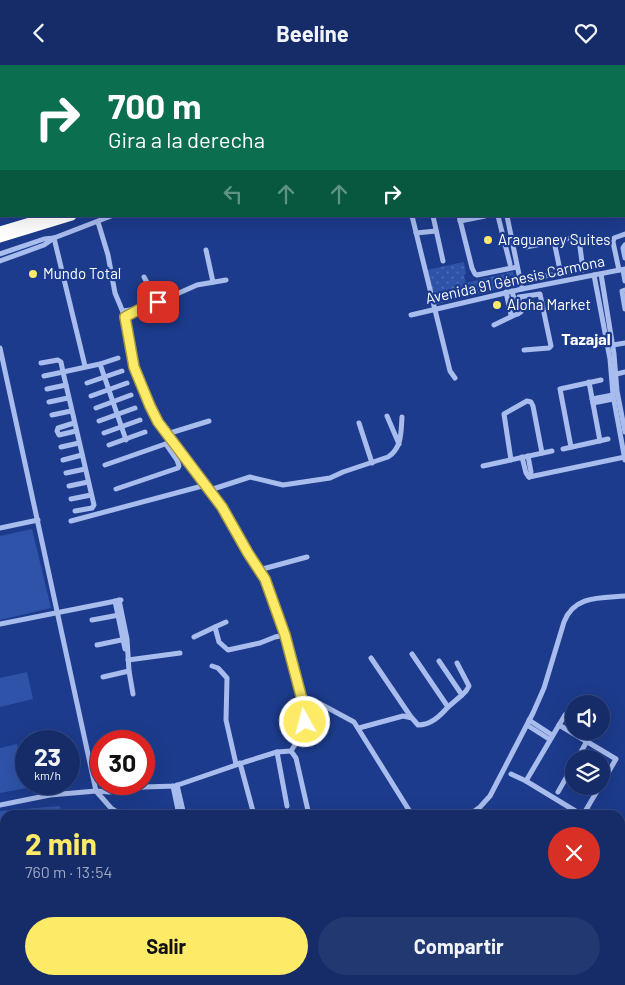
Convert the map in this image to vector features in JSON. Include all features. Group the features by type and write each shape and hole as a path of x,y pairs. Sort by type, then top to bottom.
{"highway":[{"path":"0,231 47,217"},
{"path":"0,238 69,217"}],"street":[{"path":"0,254 44,239 54,238 109,217"},
{"path":"412,217 434,310 450,371 454,378"},
{"path":"433,217 443,261"},
{"path":"477,217 459,219 475,275 517,267"},
{"path":"498,217 510,264"},
{"path":"507,217 522,289"},
{"path":"98,222 108,255 115,293 124,314 134,367 143,394 158,422 222,507 270,591 285,635 304,707 305,722 300,737 291,751"},
{"path":"417,235 425,231 436,231"},
{"path":"625,234 614,238 613,242 625,281"},
{"path":"526,247 576,237 579,239 583,270 538,277"},
{"path":"0,261 44,245 54,238"},
{"path":"54,238 85,366"},
{"path":"554,241 561,281"},
{"path":"625,245 623,248 625,258"},
{"path":"10,257 11,250"},
{"path":"206,250 213,282"},
{"name":"Avenida 91 Génesis Carmona","path":"411,315 506,292 622,270"},
{"path":"525,457 526,473 529,477 625,458 621,414 613,397 613,345 601,274"},
{"path":"594,275 625,432"},
{"path":"144,277 158,302"},
{"path":"124,314 158,302 188,288 226,280"},
{"path":"625,290 622,292 625,309"},
{"path":"512,291 518,314"},
{"path":"506,292 511,315"},
{"path":"494,325 511,315 522,312 519,297 540,294 550,346 549,348 524,351"},
{"path":"613,345 625,343"},
{"path":"0,348 90,763"},
{"path":"44,376 100,364 118,358"},
{"path":"41,363 60,360 63,372 94,507 76,511"},
{"path":"100,364 126,440"},
{"path":"87,383 122,371"},
{"path":"613,375 625,373"},
{"path":"570,447 560,389 601,380"},
{"path":"91,396 127,383"},
{"path":"589,383 600,441"},
{"path":"47,389 66,385"},
{"path":"96,408 131,395"},
{"path":"593,401 613,397"},
{"path":"49,402 68,398"},
{"path":"511,460 504,414 527,401 531,402 533,406 542,453"},
{"path":"99,421 136,408"},
{"path":"52,415 71,411"},
{"path":"387,416 399,445"},
{"path":"71,521 250,477 283,485 330,478 392,455 399,445 402,417"},
{"path":"104,433 140,420"},
{"path":"167,434 209,421"},
{"path":"74,423 58,428 57,431 59,435 76,431"},
{"path":"359,423 372,463"},
{"path":"109,445 145,432"},
{"path":"563,449 608,439"},
{"path":"104,465 173,441"},
{"path":"61,447 78,443"},
{"path":"116,489 178,468 177,460 166,444"},
{"path":"483,466 552,451"},
{"path":"63,460 82,455"},
{"path":"66,473 85,469"},
{"path":"69,487 88,482"},
{"path":"71,499 91,495"},
{"path":"0,528 38,520"},
{"path":"258,570 307,557"},
{"path":"476,810 490,796 528,723 542,693 569,612 576,605 587,600 625,596"},
{"path":"0,625 118,600 133,694"},
{"path":"92,620 120,615"},
{"path":"194,637 226,623"},
{"path":"215,627 219,642 228,650 285,635"},
{"path":"97,645 125,639"},
{"path":"128,661 180,653"},
{"path":"412,654 448,707"},
{"path":"370,658 418,725 428,723 439,716 468,689 457,663"},
{"path":"439,661 462,695"},
{"path":"212,666 218,668 227,678 226,719 252,810"},
{"path":"103,677 129,671"},
{"path":"302,697 315,701 348,717 359,728 409,810"},
{"path":"402,716 404,705"},
{"path":"526,781 565,715"},
{"path":"359,728 402,716 412,718"},
{"path":"528,723 551,737"},
{"path":"559,725 602,750"},
{"path":"582,750 587,741"},
{"path":"155,786 175,785 277,752 291,751"},
{"path":"291,751 296,758 308,810"},
{"path":"277,752 287,806"},
{"path":"610,755 616,759 610,770"},
{"path":"511,774 574,810"},
{"path":"558,792 565,780"},
{"path":"175,785 178,810"},
{"path":"175,785 182,810"},
{"path":"0,805 43,796 90,792"},
{"path":"100,795 115,810"},
{"path":"585,810 595,795"}],"shaded area":[{"path":"464,262 466,283 513,272 517,284 438,304 434,302 427,270"},
{"path":"32,529 51,608 0,620 0,536"},
{"path":"27,672 33,699 0,707 0,678"},
{"path":"15,744 15,790 0,793 0,748"},
{"path":"60,806 61,810 12,810"}],"place":[{"name":"Araguaney Suites","path":"488,240"},
{"name":"Mundo Total","path":"33,274"},
{"name":"Aloha Market","path":"497,305"}],"district":[{"name":"Tazajal","path":"586,339"}],"route":[{"path":"158,302 125,317 134,367 143,394 158,422 222,507 265,579 285,635 304,707 305,722"}]}
